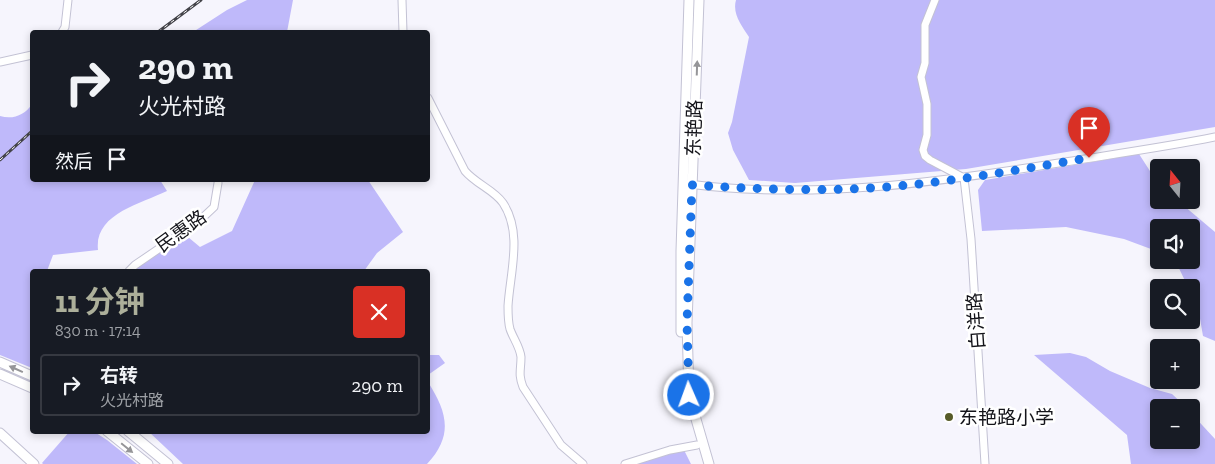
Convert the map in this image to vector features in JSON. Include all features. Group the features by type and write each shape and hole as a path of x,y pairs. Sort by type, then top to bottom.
{"main road":[{"name":"东艳路","path":"689,0 687,323 689,395 709,464"},
{"name":"东艳路","path":"699,0 688,184 681,251 682,350 685,398 703,464"},
{"path":"0,362 30,375"},
{"path":"0,374 30,387"},
{"path":"0,433 34,464"},
{"path":"111,434 148,464"},
{"path":"132,434 168,464"},
{"path":"0,441 25,464"}],"street":[{"path":"63,30 68,0"},
{"path":"402,0 404,30"},
{"path":"935,0 925,25 925,63 921,77 927,104 927,135 923,150 925,156 930,160 964,178"},
{"path":"0,62 30,55"},
{"path":"430,102 465,171 473,180 497,196 504,205 514,243 513,274 508,306 510,328 521,359 519,377 523,387 561,445 583,464"},
{"path":"688,184 776,190 886,187 964,178 1215,137"},
{"name":"白洋路","path":"964,178 971,239 985,464"},
{"name":"民惠路","path":"131,269 198,222 214,207 218,183"},
{"path":"625,464 670,450 697,445"}],"shaded area":[{"path":"247,0 293,0 287,30 196,30 227,10"},
{"path":"736,0 1215,0 1215,127 966,169 795,183 749,180 733,150 728,133 732,122 749,37 735,10"},
{"path":"30,106 30,182 161,182 167,191 132,206 111,219 103,227 99,238 98,250 53,255 48,269 30,269 30,367 0,355 0,116 14,117 26,111"},
{"path":"1139,154 1150,171 1150,209 1188,209 1200,219 1150,219 1150,249 1124,239 1066,227 982,231 978,190 985,180"},
{"path":"254,182 369,182 403,232 377,253 365,269 132,269 182,232 200,247 232,231"},
{"path":"1200,219 1215,232 1215,341 1203,336 1200,319 1200,279 1184,279 1179,269 1200,269"},
{"path":"1070,353 1086,357 1110,371 1150,389 1172,394 1177,399 1150,399 1150,449 1200,449 1200,423 1215,439 1215,464 1131,464 1127,435 1034,355"},
{"path":"430,355 439,355 445,363 430,374"},
{"path":"430,385 440,403 445,423 441,443 427,464 183,464 151,434 430,434"},
{"path":"67,434 98,434 137,464 43,464"},
{"path":"684,450 691,464 636,464"}],"railway":[{"path":"161,30 201,0"},
{"path":"0,160 30,133"}],"place":[{"name":"东艳路小学","path":"949,417"}],"route":[{"path":"689,395 687,323 692,185 776,190 886,187 964,178 1089,158"}]}
